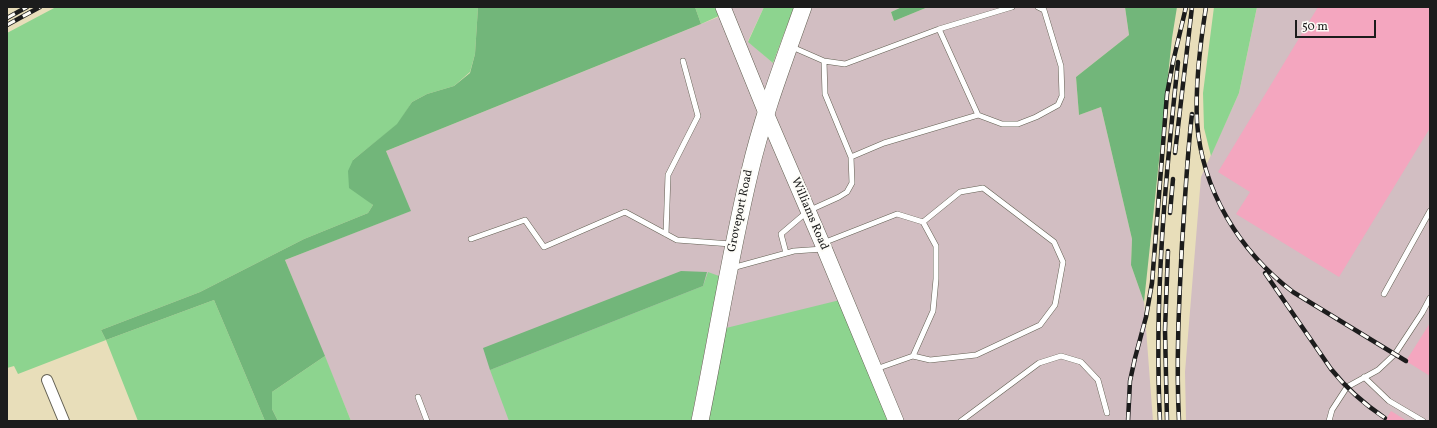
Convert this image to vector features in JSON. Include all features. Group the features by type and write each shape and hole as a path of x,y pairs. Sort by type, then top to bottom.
{"main road":[{"name":"Williams Road","path":"723,7 896,421"},
{"name":"Groveport Road","path":"700,421 729,269 750,170 766,113 804,7"}],"street":[{"path":"47,380 64,421"}],"lane":[{"path":"790,46 824,61 845,64 939,28 1012,7"},
{"path":"852,157 884,143 978,115 1002,124 1018,124 1036,118 1058,105 1062,96 1061,66 1044,10 1038,7"},
{"path":"939,28 978,115"},
{"path":"666,234 668,175 698,116 683,61"},
{"path":"786,253 780,234 808,211 839,198 847,192 852,183 852,157 825,94 824,61"},
{"path":"874,370 913,356 930,360 976,355 1040,325 1055,305 1063,262 1054,242 983,188 960,192 922,222"},
{"path":"471,239 526,220 544,247 625,212 677,240 734,244"},
{"path":"1384,294 1430,212"},
{"path":"729,269 794,251 823,246 898,214 922,222 936,246 936,279 933,311 913,356"},
{"path":"1329,421 1332,410 1347,387 1378,370 1394,354 1422,313 1430,298"},
{"path":"961,421 1039,363 1061,356 1081,362 1098,380 1107,413"},
{"path":"1364,377 1389,401 1423,421"},
{"path":"418,397 427,421"}],"shaded area":[{"path":"718,7 764,7 748,41 773,63 794,7 902,7 891,12 894,21 928,7 1125,7 1129,35 1076,77 1079,115 1101,107 1132,239 1131,265 1144,302 1153,421 351,421 285,260 410,211 386,151 721,16"},
{"path":"1257,7 1430,7 1430,421 1186,421 1185,372 1201,177 1239,93"}],"green space":[{"path":"56,7 478,7 475,54 470,72 454,86 427,94 412,102 398,124 353,160 365,198 373,205 368,213 304,239 200,292 101,330 106,340 18,374 14,366 7,368 7,33"},
{"path":"478,7 695,7 701,24 386,151 411,211 285,260 325,356 272,392 272,409 278,421 265,421 214,300 106,340 101,330 200,292 304,239 368,213 373,205 349,188 348,171 353,160 397,124 412,102 427,94 454,86 470,73 475,54"},
{"path":"695,7 718,7 721,15 701,24"},
{"path":"764,7 794,7 773,63 748,42"},
{"path":"902,7 928,7 894,21 891,12"},
{"path":"1125,7 1177,7 1172,38 1144,302 1131,265 1132,239 1101,107 1079,115 1076,77 1129,35"},
{"path":"1214,7 1257,7 1239,93 1211,156 1204,128 1203,93"},
{"path":"681,271 707,272 703,286 490,370 483,348"},
{"path":"708,272 719,276 691,421 509,421 490,370 703,286"},
{"path":"214,300 265,421 138,421 106,340"},
{"path":"840,300 890,421 709,421 726,328"},
{"path":"325,356 351,421 278,421 272,409 272,392"}],"building":[{"path":"1318,7 1430,7 1430,128 1339,277 1236,214 1250,192 1218,172"},
{"path":"1430,323 1430,376 1406,361"},
{"path":"1391,411 1407,421 1385,421"}],"railway":[{"path":"7,18 27,7"},
{"path":"7,25 40,7"},
{"path":"1128,421 1130,381 1146,317 1152,283 1167,94 1186,7"},
{"path":"1175,153 1192,7"},
{"path":"1206,7 1198,64 1197,122 1200,147 1207,171 1215,195 1227,217 1240,238 1256,258 1293,292 1406,361"},
{"path":"1160,421 1158,331 1162,241 1178,62"},
{"path":"1179,421 1178,355 1180,288 1186,179 1192,114"},
{"path":"1170,213 1173,179"},
{"path":"1167,421 1165,330 1168,251"},
{"path":"1265,273 1331,369 1356,396 1385,418"}]}
